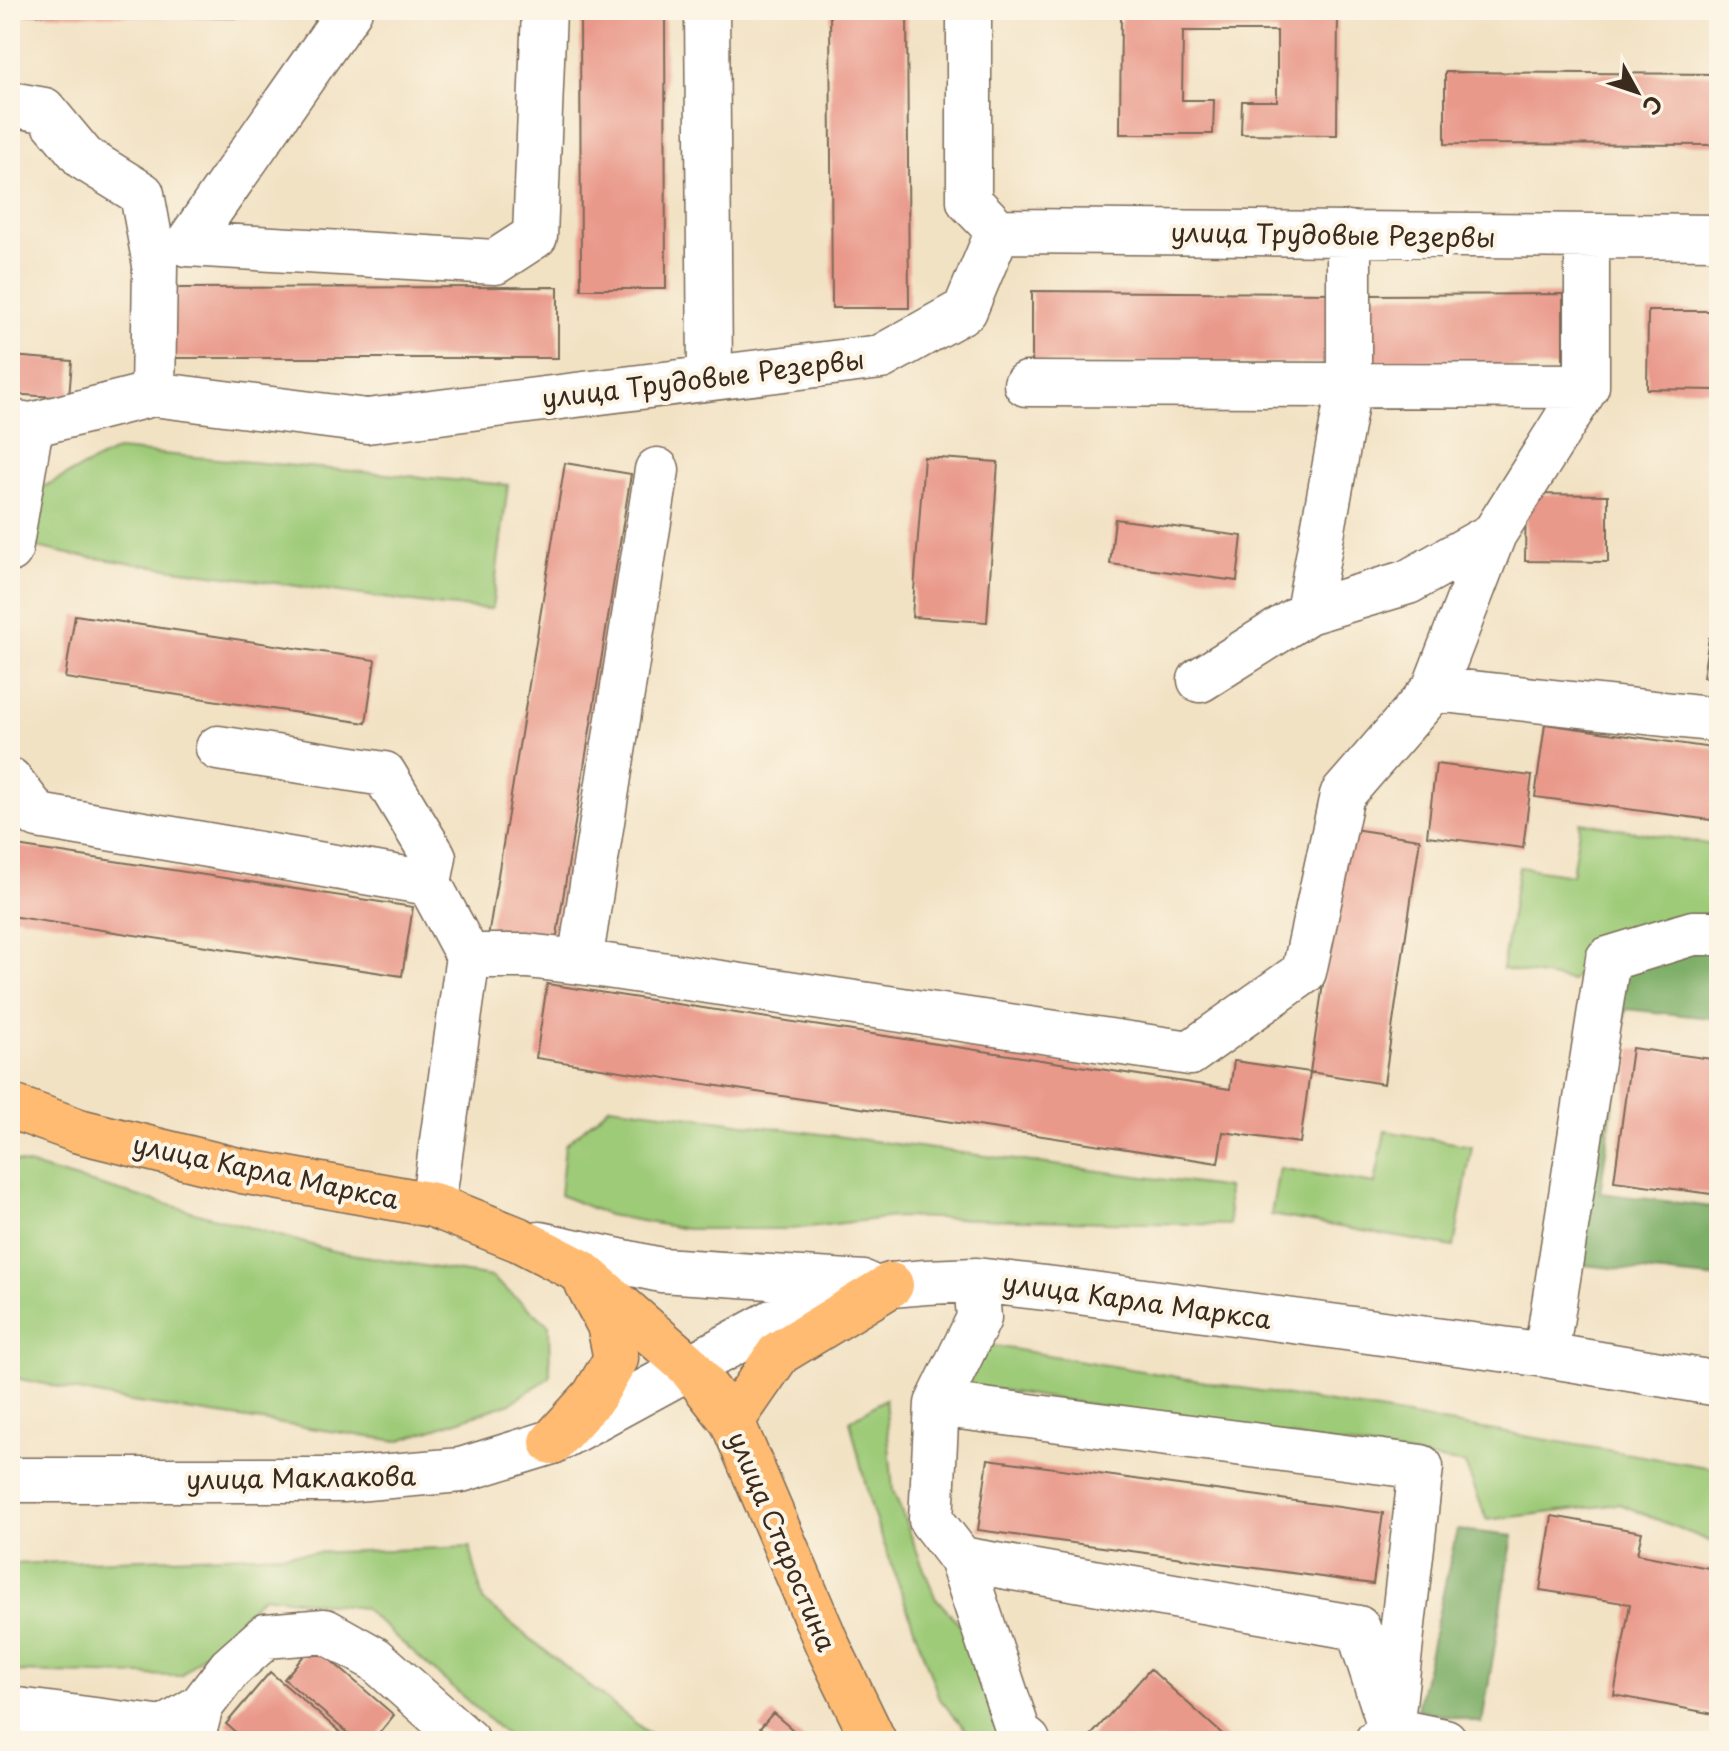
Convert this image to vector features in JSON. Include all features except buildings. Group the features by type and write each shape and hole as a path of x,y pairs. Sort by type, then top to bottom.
{"main road":[{"name":"улица Карла Маркса","path":"10,1106 79,1131 242,1171 433,1205 520,1240"},
{"name":"улица Старостина","path":"520,1240 580,1271 688,1365 732,1421 828,1646 874,1741"},
{"path":"568,1434 616,1359 609,1325 580,1271"},
{"path":"732,1421 779,1353 891,1285"}],"street":[{"path":"10,550 20,424 153,394 171,255 350,10"},
{"path":"171,255 495,262 509,254 535,236 544,10"},
{"path":"707,10 710,375"},
{"path":"969,10 969,201 998,231"},
{"path":"10,104 44,110 84,158 142,194 171,255"},
{"name":"улица Трудовые Резервы","path":"153,394 367,421 710,375 881,357 965,310 998,231 1719,237"},
{"path":"1308,612 1349,387 1349,233"},
{"path":"468,956 527,956 580,962 1190,1053 1304,972 1342,795 1434,689 1494,534 1587,386 1587,238"},
{"path":"1026,384 1587,386"},
{"path":"580,962 657,470"},
{"path":"1200,680 1308,612 1408,582 1494,534"},
{"path":"1434,689 1719,720"},
{"path":"218,748 384,774 434,857 429,883 468,956 433,1205"},
{"path":"10,780 38,816 429,883"},
{"path":"1546,1355 1608,959 1693,933 1719,933"},
{"path":"520,1240 661,1270 891,1285"},
{"path":"976,1280 979,1318 937,1404 931,1520 961,1559 1019,1734 1028,1741"},
{"name":"улица Карла Маркса","path":"568,1434 688,1365 776,1320 891,1285 976,1280 1546,1355 1719,1384"},
{"path":"937,1404 1421,1467 1384,1735"},
{"name":"улица Маклакова","path":"10,1480 343,1480 420,1475 461,1470 568,1434"},
{"path":"10,1451 77,1482"},
{"path":"961,1559 1358,1628 1384,1735"},
{"path":"10,1709 164,1729 196,1724 230,1668 266,1636 325,1631 375,1659 467,1741"},
{"path":"1384,1735 1445,1741"}],"green space":[{"path":"117,450 508,485 492,609 442,606 73,555 32,546 41,488"},
{"path":"1580,822 1719,846 1719,920 1602,945 1572,981 1502,969 1519,867 1572,875"},
{"path":"1697,948 1719,950 1719,1019 1626,1009 1600,1193 1719,1208 1719,1279 1575,1264 1621,970"},
{"path":"610,1106 1227,1188 1230,1225 895,1217 792,1229 686,1229 608,1215 560,1195 565,1145"},
{"path":"1385,1131 1472,1146 1454,1247 1271,1215 1279,1168 1375,1184"},
{"path":"10,1160 333,1251 491,1277 549,1325 550,1377 511,1403 398,1441 131,1402 10,1377"},
{"path":"971,1342 1719,1469 1719,1545 1620,1504 1487,1520 1465,1464 955,1383"},
{"path":"885,1399 893,1490 935,1597 965,1631 1016,1741 975,1741 939,1698 872,1510 850,1421"},
{"path":"1457,1530 1513,1536 1482,1723 1417,1710"},
{"path":"470,1547 483,1601 658,1741 513,1741 363,1608 263,1596 181,1676 10,1672 10,1564"}]}
